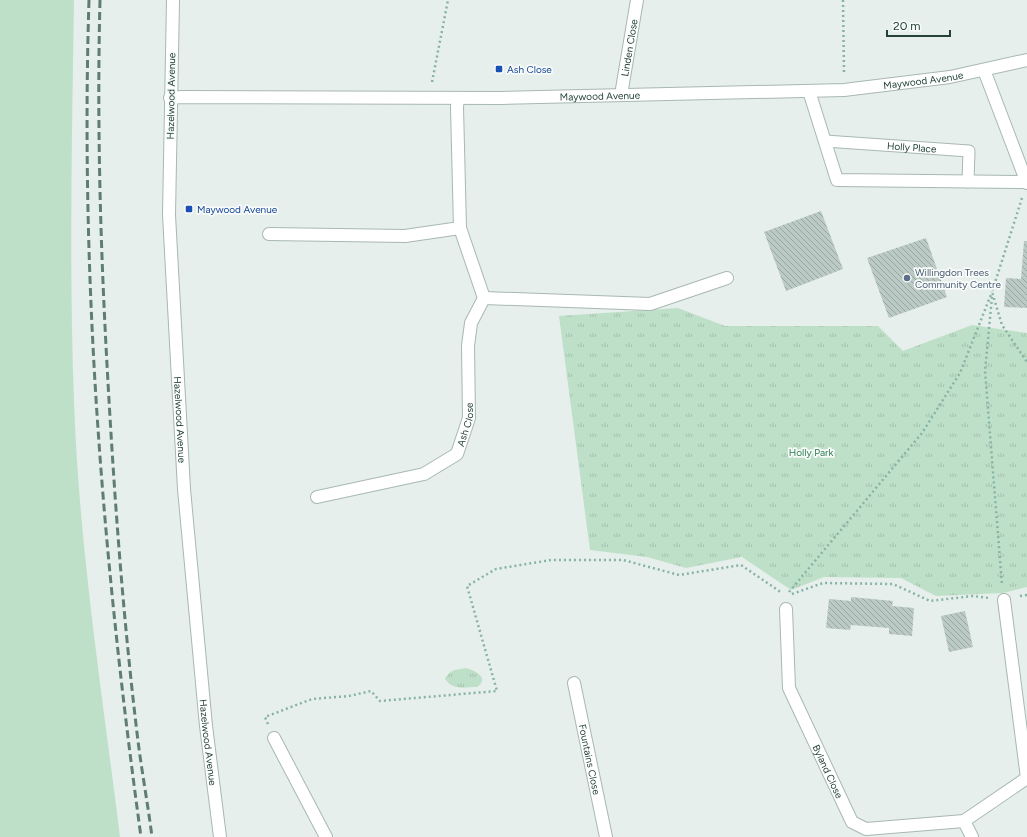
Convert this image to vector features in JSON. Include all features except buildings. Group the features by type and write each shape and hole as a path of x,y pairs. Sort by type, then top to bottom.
{"street":[{"name":"Hazelwood Avenue","path":"173,0 169,216 184,489 206,726 220,837"},
{"name":"Linden Close","path":"621,95 637,0"},
{"name":"Maywood Avenue","path":"170,98 427,99 844,90 950,77 1027,60"},
{"path":"809,91 838,180 1027,182 984,70"},
{"path":"458,98 460,228 484,298 650,304 727,278"},
{"path":"269,234 405,236 460,228"},
{"name":"Ash Close","path":"317,497 424,474 457,454 470,418 468,346 471,323 484,298"},
{"path":"972,837 964,821 1026,778 1026,767 1004,600"},
{"name":"Byland Close","path":"786,609 789,688 852,822 866,829 964,821"},
{"name":"Fountains Close","path":"574,683 606,837"},
{"path":"274,738 326,837"}],"lane":[{"name":"Holly Place","path":"825,141 969,151 968,182"}],"path":[{"path":"427,99 434,74 448,0"},
{"path":"842,0 844,90"},
{"path":"786,596 922,433 960,373 992,292 1027,182"},
{"path":"992,292 1002,325 1027,362"},
{"path":"992,292 985,371 1004,600"},
{"path":"274,738 265,717 312,699 349,696 371,691 380,701 497,691 467,586 496,569 551,560 623,560 679,575 741,565 786,596"},
{"path":"786,596 823,583 893,584 930,601 973,596 1004,600 1027,595"}],"green space":[{"path":"0,0 74,0 71,251 72,351 77,456 92,619 120,837 0,837"},
{"name":"Holly Park","path":"678,308 725,326 878,326 903,351 972,325 1027,333 1027,587 1003,593 936,596 901,578 824,577 791,590 742,557 686,568 647,557 590,550 559,316"},
{"path":"466,668 477,673 482,678 481,684 477,687 456,687 448,683 445,679 451,672"}],"railway":[{"path":"89,0 87,105 88,210 91,315 97,420 105,524 116,629 127,733 141,837"},
{"path":"100,0 99,130 101,216 112,445 127,643 138,741 152,837"}],"place":[{"name":"Ash Close","path":"499,69"},
{"name":"Maywood Avenue","path":"189,209"},
{"name":"Willingdon Trees Community Centre","path":"907,278"}]}
